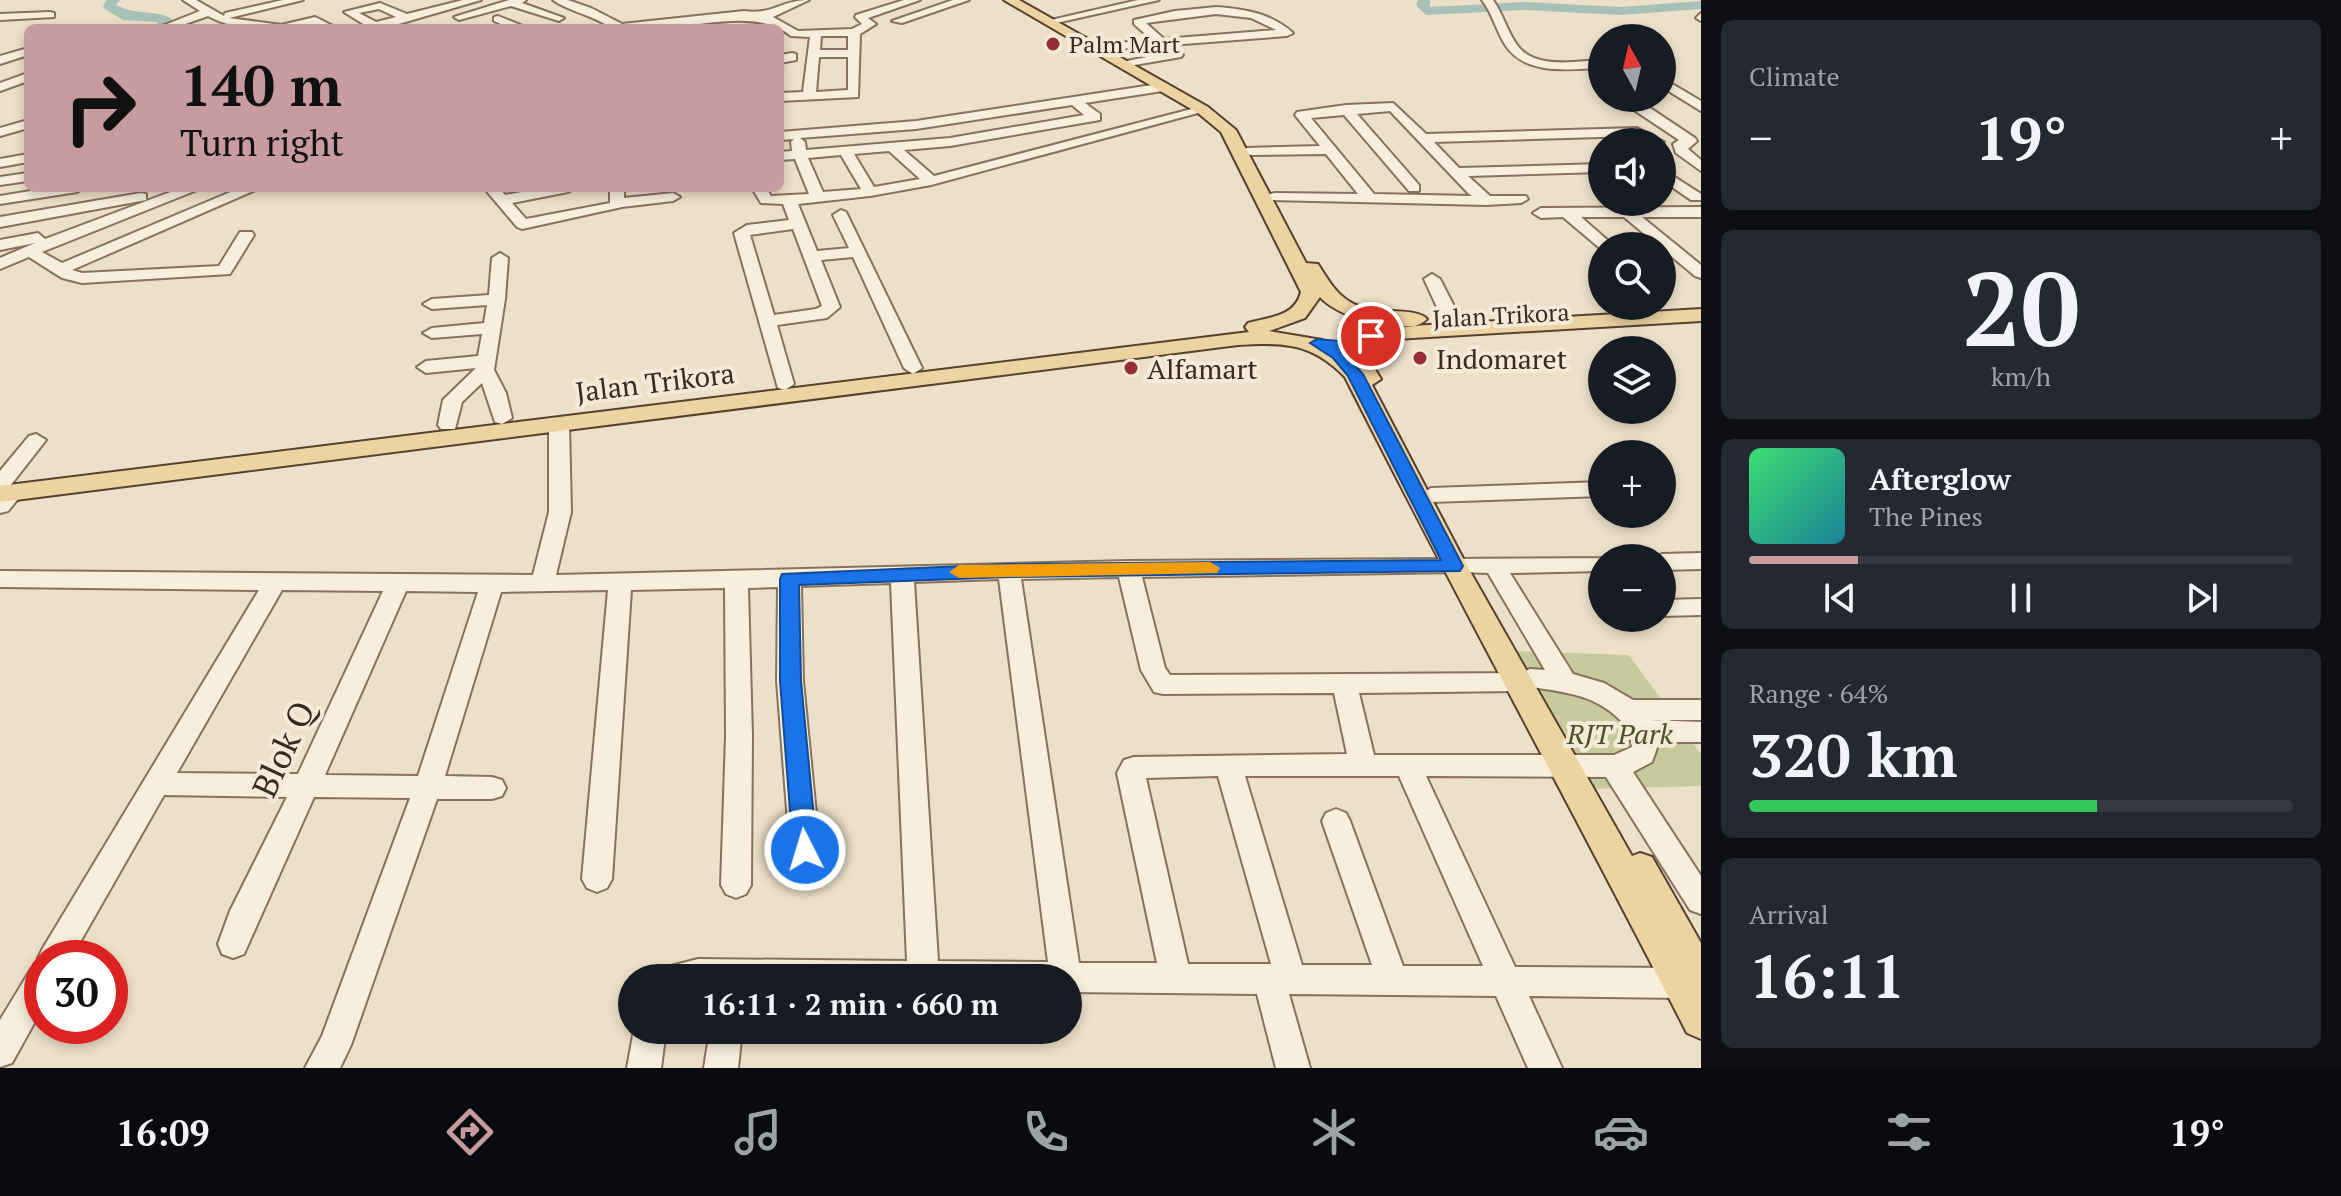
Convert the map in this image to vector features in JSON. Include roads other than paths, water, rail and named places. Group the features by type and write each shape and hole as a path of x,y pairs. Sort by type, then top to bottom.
{"main road":[{"path":"1018,2 1105,47 1203,110 1228,130 1309,286 1309,302 1292,321 1294,327 1339,355 1355,374 1524,680 1587,766 1691,981 1701,1020"},
{"path":"1018,2 1213,110 1235,127 1251,151 1328,298 1367,324 1371,330 1358,353 1359,361 1431,495 1460,566"},
{"name":"Jalan Trikora","path":"419,435 448,425 502,418 1270,325 1317,308 1400,319 1701,305"},
{"name":"Jalan Trikora","path":"3,491 419,435 559,424 1192,345 1277,338 1340,347 1395,333 1431,329 1701,315"}],"street":[{"path":"204,9 293,0"},
{"path":"416,0 437,10"},
{"path":"558,0 587,10 610,24"},
{"path":"743,24 767,19 804,0"},
{"path":"784,35 854,32 870,24 860,17 915,0"},
{"path":"898,21 964,0"},
{"path":"1056,20 1154,0"},
{"path":"368,24 349,12 380,6 408,21 437,10 513,1 559,18"},
{"path":"173,24 221,2"},
{"path":"1491,4 1513,47 1528,59 1546,64 1588,64"},
{"path":"384,24 408,21 432,24 481,5"},
{"path":"469,24 481,5"},
{"path":"481,5 512,24"},
{"path":"1105,47 1287,32 1264,15 1212,7 1137,23 1160,41"},
{"path":"204,9 231,24"},
{"path":"1195,9 1229,22 1247,36"},
{"path":"653,24 744,14 781,24"},
{"path":"0,17 50,15"},
{"path":"1165,16 1187,25 1204,38"},
{"path":"298,24 315,20 323,24"},
{"path":"784,25 795,34"},
{"path":"784,136 797,135 838,113 855,91 854,32"},
{"path":"809,96 816,34"},
{"path":"0,60 24,52"},
{"path":"813,54 855,53"},
{"path":"1127,62 1190,54"},
{"path":"0,87 24,78"},
{"path":"784,97 809,96 838,113 913,125 1165,87"},
{"path":"1676,91 1701,107"},
{"path":"784,156 936,143 1095,117 1075,101"},
{"path":"1366,194 1301,116 1346,109 1393,107 1469,187 1487,201"},
{"path":"908,108 913,125 975,170"},
{"path":"1346,109 1414,188"},
{"path":"761,192 766,200 789,200 870,192 931,181 1203,110"},
{"path":"1646,112 1690,142 1681,150 1701,167 1676,169"},
{"path":"0,132 24,125"},
{"path":"1424,138 1588,133"},
{"path":"797,135 800,155 818,197"},
{"path":"988,136 1017,160"},
{"path":"892,147 931,181"},
{"path":"1251,151 1329,150"},
{"path":"845,151 870,192"},
{"path":"0,163 24,159"},
{"path":"1456,172 1588,168"},
{"path":"0,181 24,178"},
{"path":"1676,186 1695,207 1701,222"},
{"path":"1366,194 1414,188 1469,187"},
{"path":"0,200 51,192"},
{"path":"84,228 89,192"},
{"path":"0,222 176,192"},
{"path":"0,264 84,228 184,192"},
{"path":"193,192 212,205"},
{"path":"61,269 239,192"},
{"path":"496,194 520,192"},
{"path":"496,194 522,224 617,196 673,197"},
{"path":"1275,197 1366,194 1487,201 1521,199"},
{"path":"767,321 830,310 789,200"},
{"path":"1541,213 1588,213"},
{"path":"1567,213 1589,232"},
{"path":"841,215 913,368"},
{"path":"1631,216 1648,232"},
{"path":"785,384 742,233 799,224"},
{"path":"0,245 84,228"},
{"path":"29,251 68,275 82,278 224,271 246,235"},
{"path":"1676,249 1701,248"},
{"path":"812,256 858,252"},
{"path":"1676,256 1701,273"},
{"path":"500,258 486,365 497,393 502,418"},
{"path":"1432,279 1451,318"},
{"path":"432,304 497,299"},
{"path":"432,333 493,328"},
{"path":"426,367 486,365"},
{"path":"448,425 453,400 486,365"},
{"path":"543,582 560,512 559,424"},
{"path":"3,491 36,440"},
{"path":"1431,495 1588,489"},
{"path":"1676,562 1701,561"},
{"path":"0,579 398,584 620,583 902,573 1588,563"},
{"path":"1494,565 1564,680"},
{"path":"1128,569 1153,670 1163,685 1564,680 1608,695 1629,710 1644,732 1647,744 1644,756 1629,765 1228,765 1134,768 1131,773 1176,979"},
{"path":"1009,571 1064,964"},
{"path":"902,573 922,964"},
{"path":"736,579 739,736 736,885"},
{"path":"789,579 790,681 807,875"},
{"path":"65,940 275,582"},
{"path":"597,879 620,583"},
{"name":"Blok Q","path":"233,944 398,584"},
{"path":"322,1068 335,1045 427,789 492,584"},
{"path":"1676,608 1701,607"},
{"path":"1344,683 1363,765"},
{"path":"1629,710 1701,710"},
{"path":"1644,732 1701,732"},
{"path":"1228,765 1280,979 1293,1068"},
{"path":"1407,765 1545,1068"},
{"path":"1587,766 1701,901"},
{"path":"157,784 492,788"},
{"path":"1336,821 1393,981"},
{"path":"1082,978 1691,981"},
{"path":"0,1051 24,1010"},
{"path":"644,1068 648,1044"},
{"path":"721,1068 724,1044"}],"waterway":[{"path":"114,0 109,6 128,17 166,19 164,24"},
{"path":"1424,0 1422,5 1426,11 1525,6 1621,11 1701,5"},
{"path":"1687,322 1701,321"}],"place":[{"name":"Palm Mart","path":"1053,44"},
{"name":"Indomaret","path":"1420,358"},
{"name":"Alfamart","path":"1131,368"}],"park label":[{"name":"RJT Park","path":"1620,733"}]}
